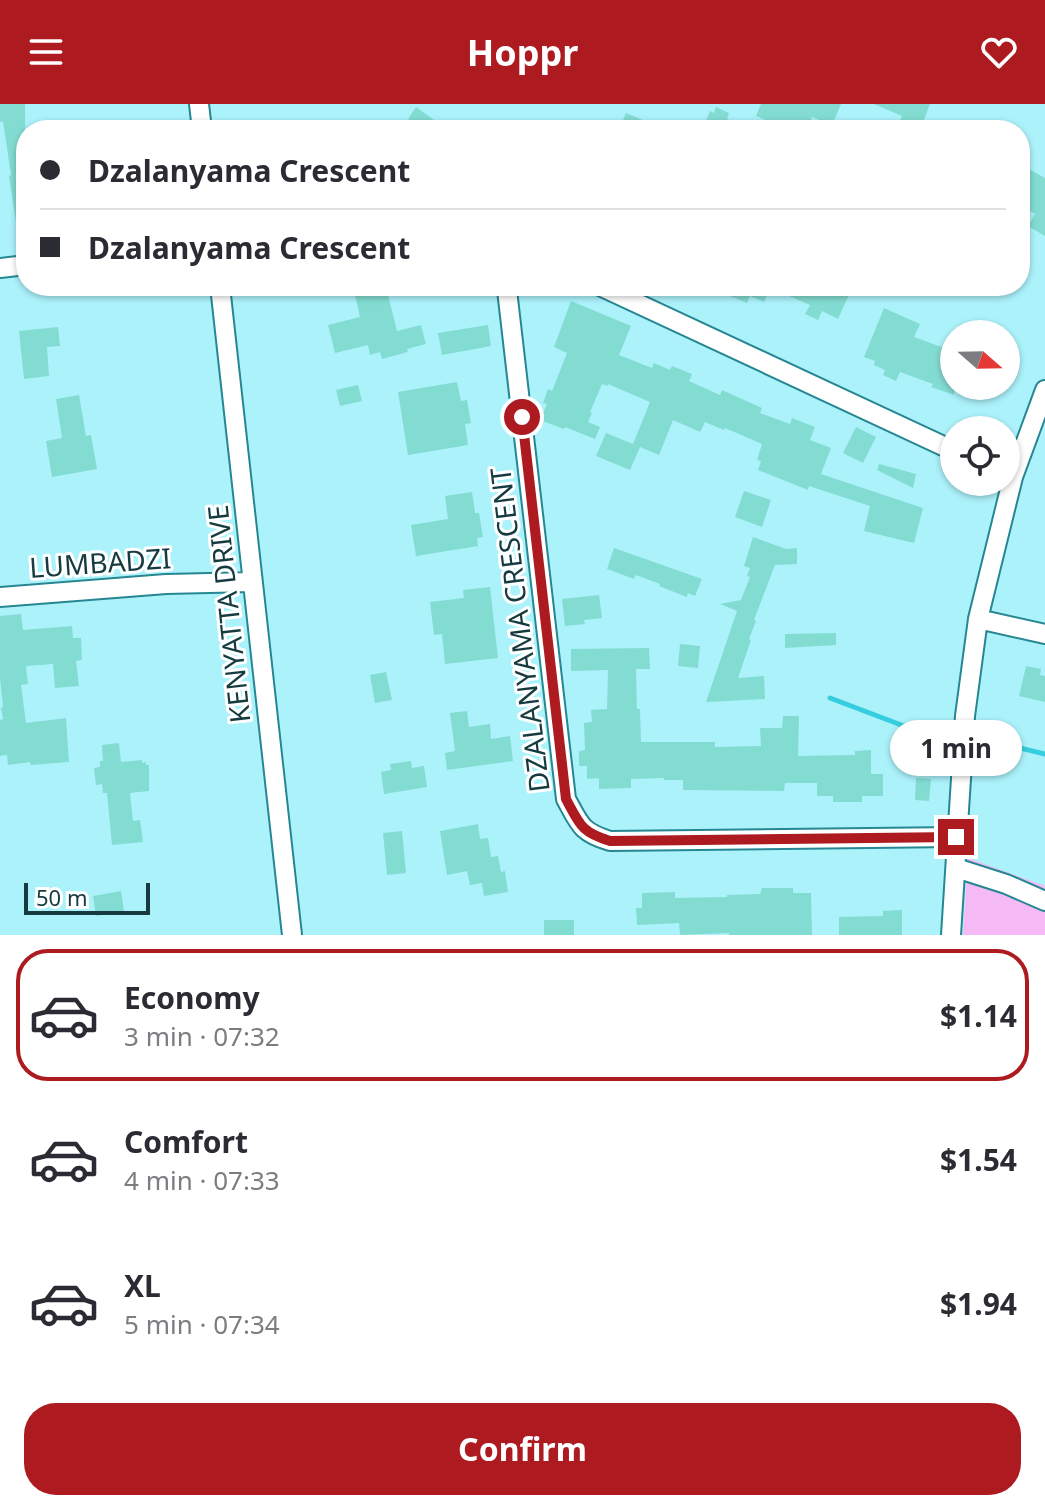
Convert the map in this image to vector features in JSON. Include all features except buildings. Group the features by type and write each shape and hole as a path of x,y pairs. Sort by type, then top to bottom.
{"street":[{"name":"KENYATTA DRIVE","path":"221,296 292,935"},
{"name":"DZALANYAMA CRESCENT","path":"508,296 566,799 579,824 591,835 610,841 956,837"},
{"path":"621,296 940,444"},
{"path":"1020,451 1045,390"},
{"path":"951,935 965,716 978,619 1006,496"},
{"name":"LUMBADZI","path":"0,597 166,584 252,582"},
{"path":"978,619 1045,634"},
{"path":"956,868 1045,901"}],"shaded area":[{"path":"968,858 1045,886 1045,935 963,935"}],"waterway":[{"path":"830,698 933,737"},
{"path":"991,741 1045,754"}],"route":[{"path":"522,417 566,799 579,824 591,835 610,841 956,837"}]}
